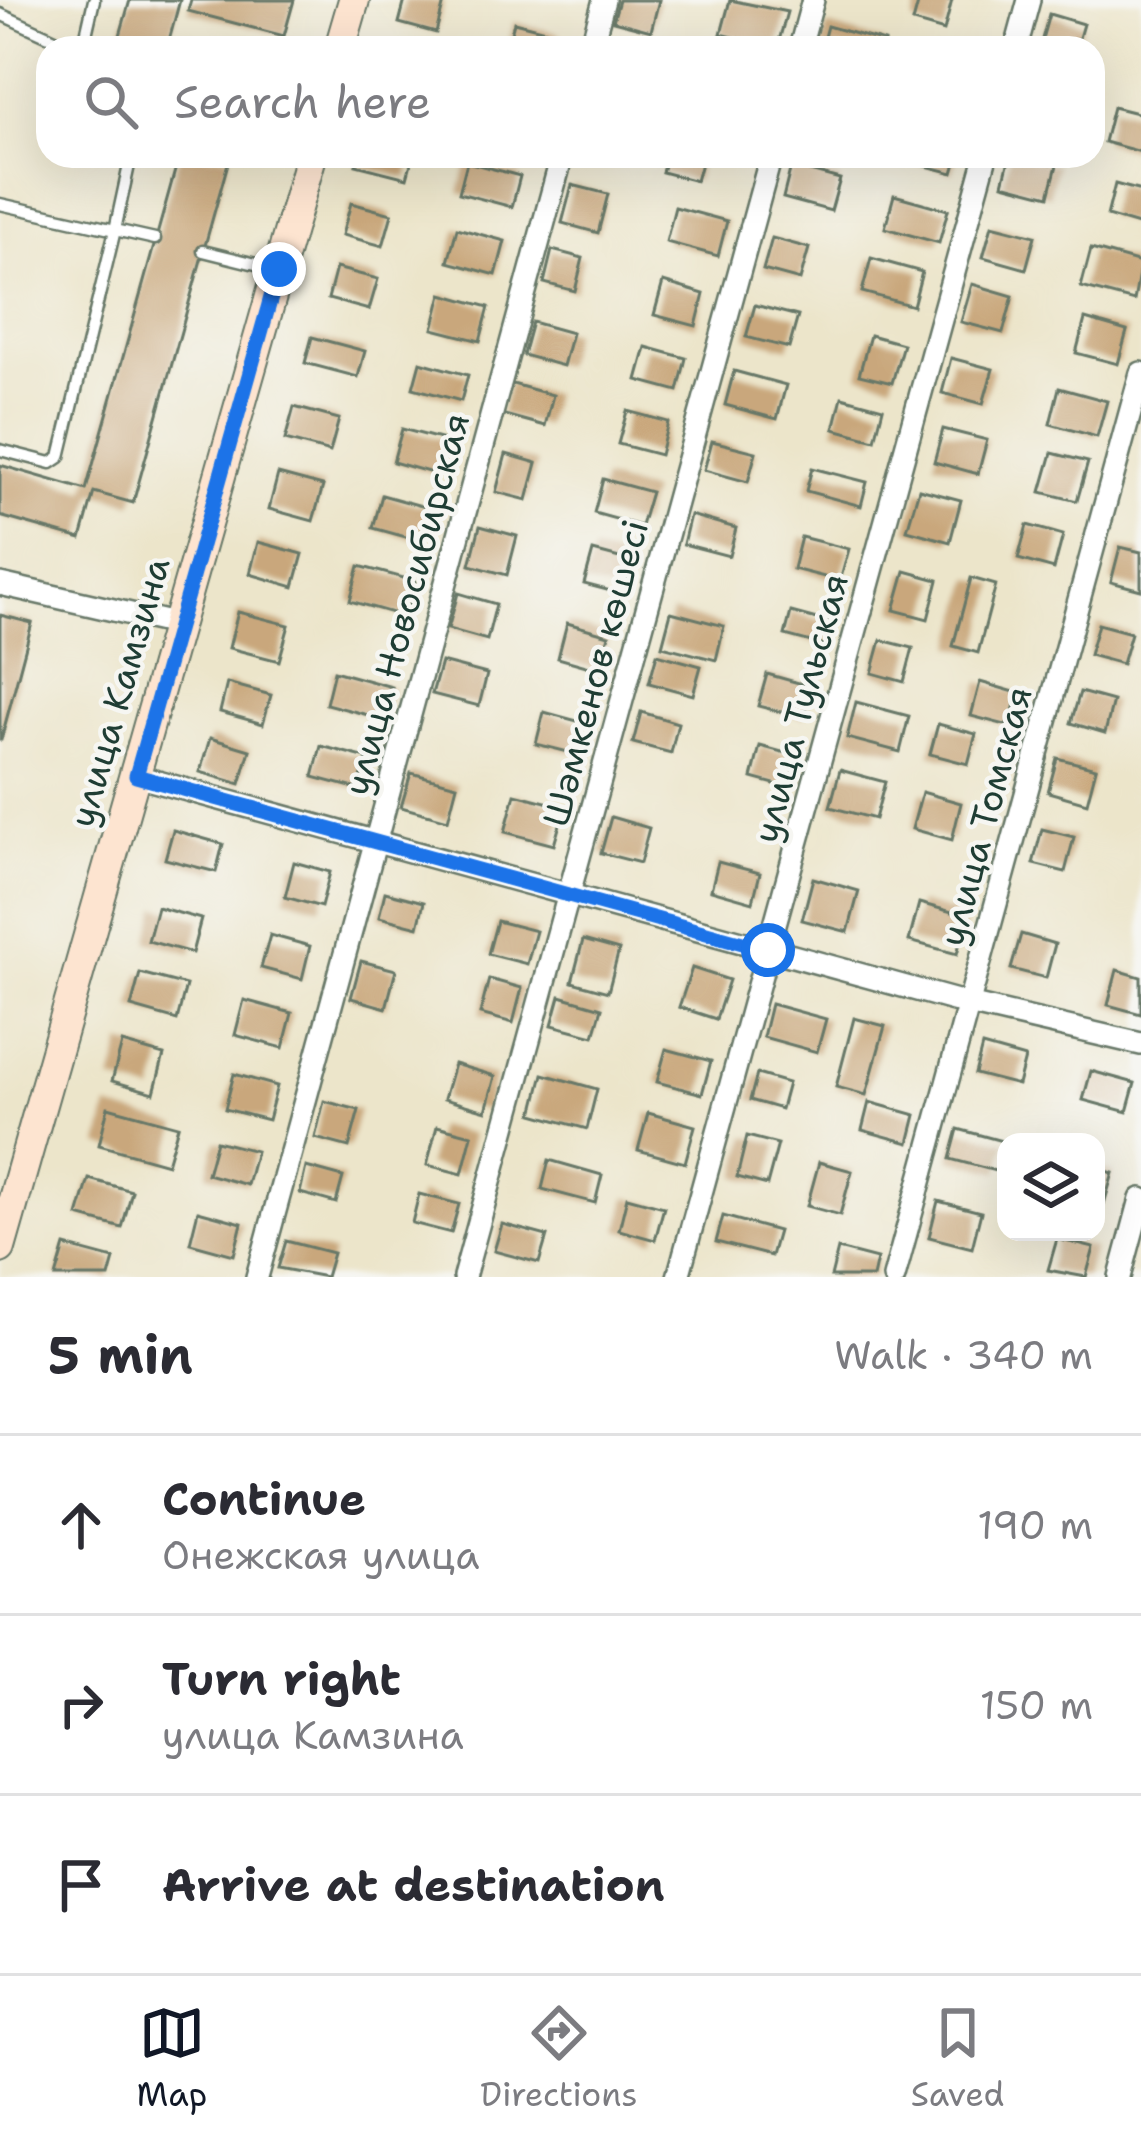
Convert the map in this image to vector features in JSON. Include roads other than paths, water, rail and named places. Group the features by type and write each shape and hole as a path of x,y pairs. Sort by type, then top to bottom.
{"main road":[{"path":"343,36 353,0"},
{"name":"улица Камзина","path":"0,1245 307,168"}],"street":[{"path":"594,36 604,0"},
{"path":"803,36 813,0"},
{"path":"1019,36 1029,0"},
{"name":"улица Новосибирская","path":"257,1277 559,168"},
{"name":"Шәмкенов көшесі","path":"464,1277 768,168"},
{"name":"улица Тульская","path":"678,1277 983,168"},
{"name":"улица Томская","path":"894,1277 1141,373"},
{"path":"0,584 179,625"},
{"path":"136,776 968,1004 1141,1044"},
{"path":"1120,1277 1141,1199"}],"lane":[{"path":"83,36 94,0"},
{"path":"0,14 51,36"},
{"path":"0,450 51,463 60,457 128,168"},
{"path":"0,204 155,239"},
{"path":"203,251 279,269"}]}
